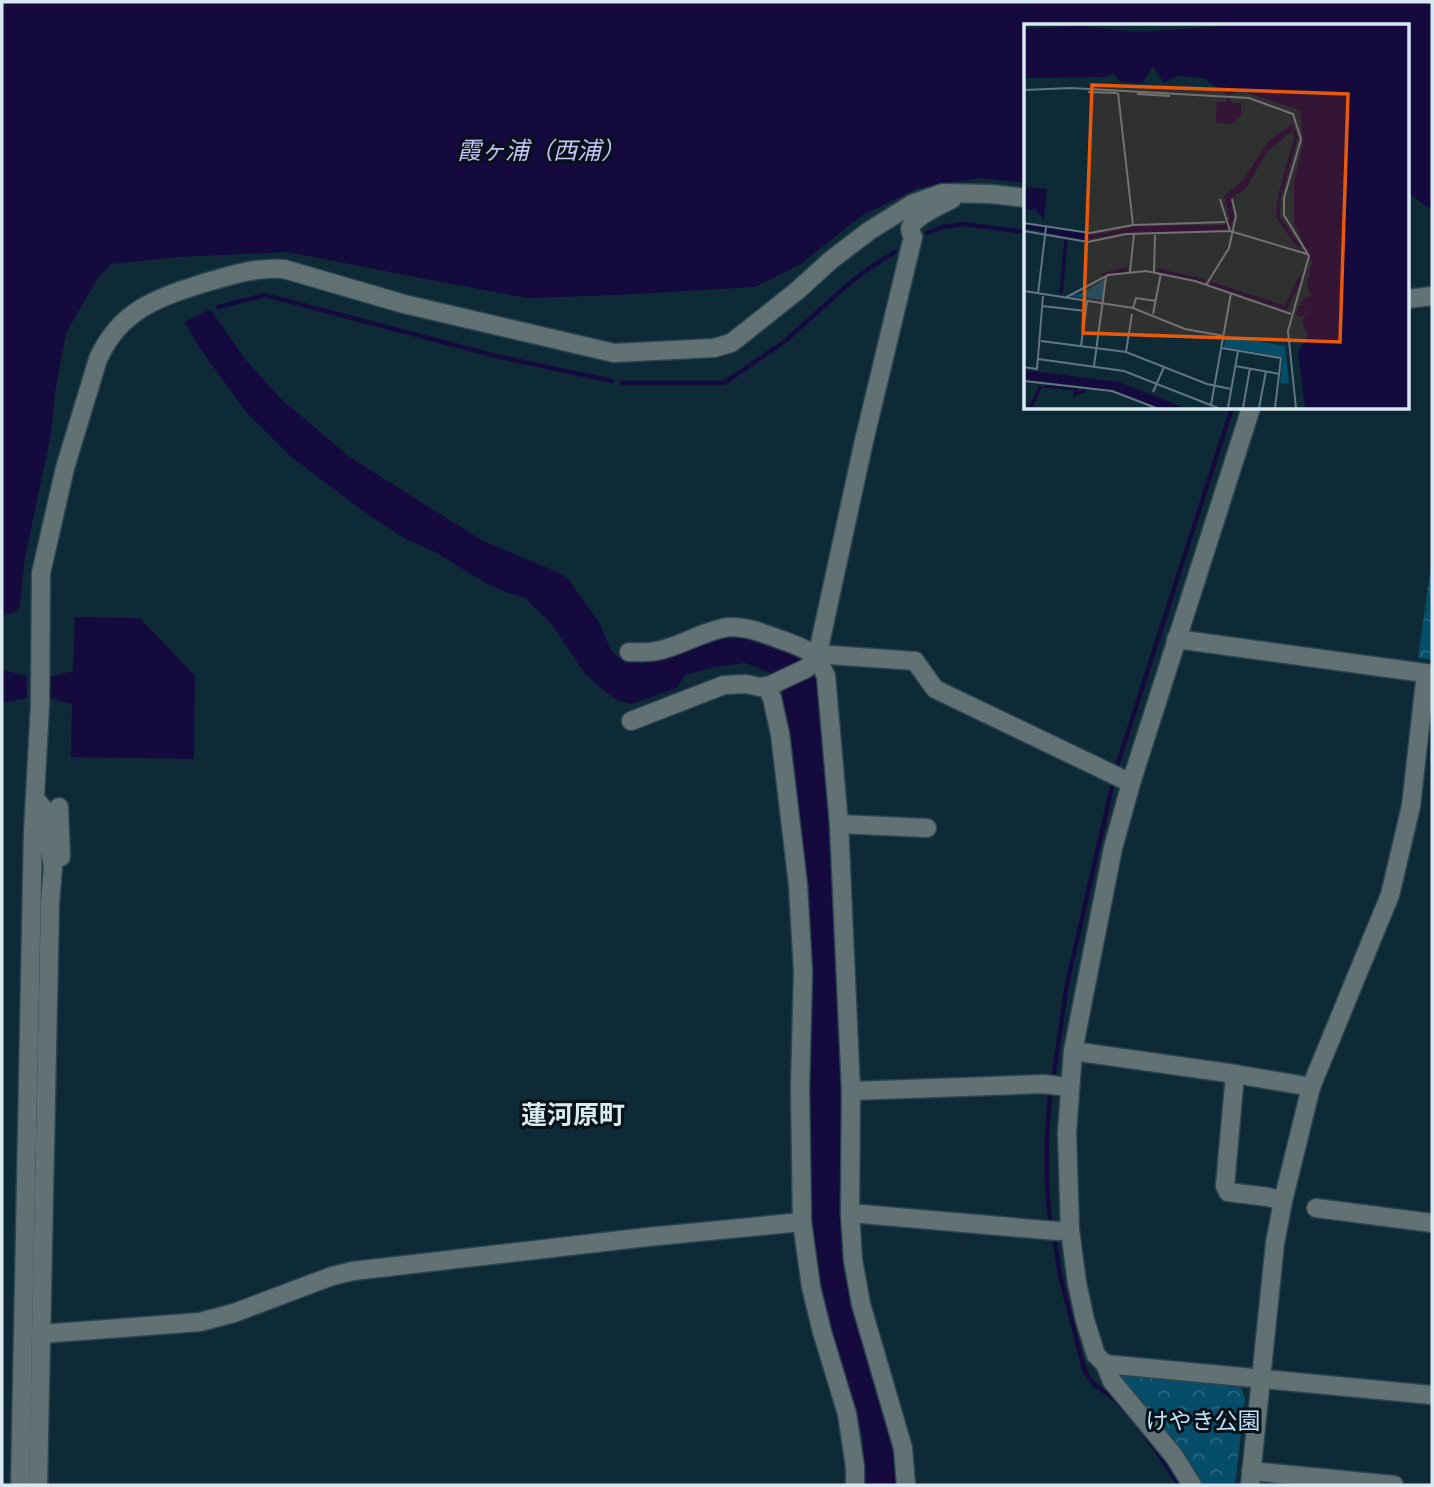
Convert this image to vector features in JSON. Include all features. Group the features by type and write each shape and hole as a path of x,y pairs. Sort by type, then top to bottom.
{"street":[{"path":"20,1485 35,799 41,674 41,573 65,468 104,345 127,317 145,305 238,273 267,268 284,269 404,304 614,353 714,348 731,343 831,260 889,217 912,204 943,193 964,192 1024,198"},
{"path":"812,663 913,237 911,225 964,192"},
{"path":"1410,299 1432,296"},
{"path":"1192,1485 1174,1456 1112,1381 1105,1364 1096,1355 1084,1320 1070,1230 1067,1133 1069,1087 1073,1051 1113,848 1130,783 1250,410"},
{"path":"629,652 659,651 729,627 750,629 809,652 812,663 826,676 839,824 850,1091 850,1213 853,1260 861,1304 903,1448 906,1485"},
{"path":"1176,639 1429,673 1411,806 1390,895 1311,1087 1283,1201 1275,1243 1250,1478 1394,1485"},
{"path":"631,721 724,685 773,684 830,655 915,662 935,689 1130,783"},
{"path":"773,684 772,698 780,734 798,885 803,972 800,1088 802,1222 811,1287 847,1415 855,1485"},
{"path":"35,799 43,808 53,867 49,916 38,1485"},
{"path":"53,867 61,861 59,807"},
{"path":"839,824 927,828"},
{"path":"1073,1051 1311,1087"},
{"path":"1235,1074 1225,1186 1228,1192 1283,1201"},
{"path":"850,1091 1043,1084 1069,1087"},
{"path":"1317,1208 1432,1223"},
{"path":"850,1213 1070,1230"},
{"path":"41,1334 200,1322 234,1313 354,1270 802,1222"},
{"path":"1105,1364 1432,1395"}],"green space":[{"path":"1432,559 1432,660 1418,658"},
{"name":"けやき公園","path":"1120,1373 1240,1384 1245,1398 1235,1485 1199,1485 1119,1384"}],"water":[{"name":"霞ヶ浦（西浦）","path":"2,2 1432,2 1432,210 1410,194 1410,24 1024,24 1024,183 981,178 918,188 861,216 801,264 755,287 527,298 288,252 178,257 111,264 99,276 66,333 55,392 51,434 25,557 19,610 2,617"},
{"path":"210,309 245,359 281,399 351,458 483,541 562,574 600,624 611,651 622,660 658,660 725,638 753,639 807,661 819,674 835,860 845,1226 895,1437 899,1485 864,1485 863,1438 824,1302 813,1247 808,1190 812,964 782,699 783,688 775,675 745,663 685,675 677,688 631,704 615,699 585,674 550,622 524,597 484,582 437,553 404,538 290,456 246,412 199,347 185,322"},
{"path":"75,617 140,618 195,676 194,759 71,757 72,704 53,699 37,699 37,678 73,671"},
{"path":"2,670 27,676 27,698 2,703"}],"waterway":[{"path":"927,233 942,227 963,224 1024,232"},
{"path":"622,383 724,383 784,342 844,288 895,252"},
{"path":"218,307 265,295 496,356 612,381"},
{"path":"1118,763 1231,410"},
{"path":"1054,1073 1067,984 1112,787"},
{"path":"1050,1097 1047,1158 1050,1218"},
{"path":"1055,1242 1060,1275 1084,1369 1092,1381 1114,1399 1135,1423 1179,1485"}],"district":[{"name":"蓮河原町","path":"573,1114"}]}
